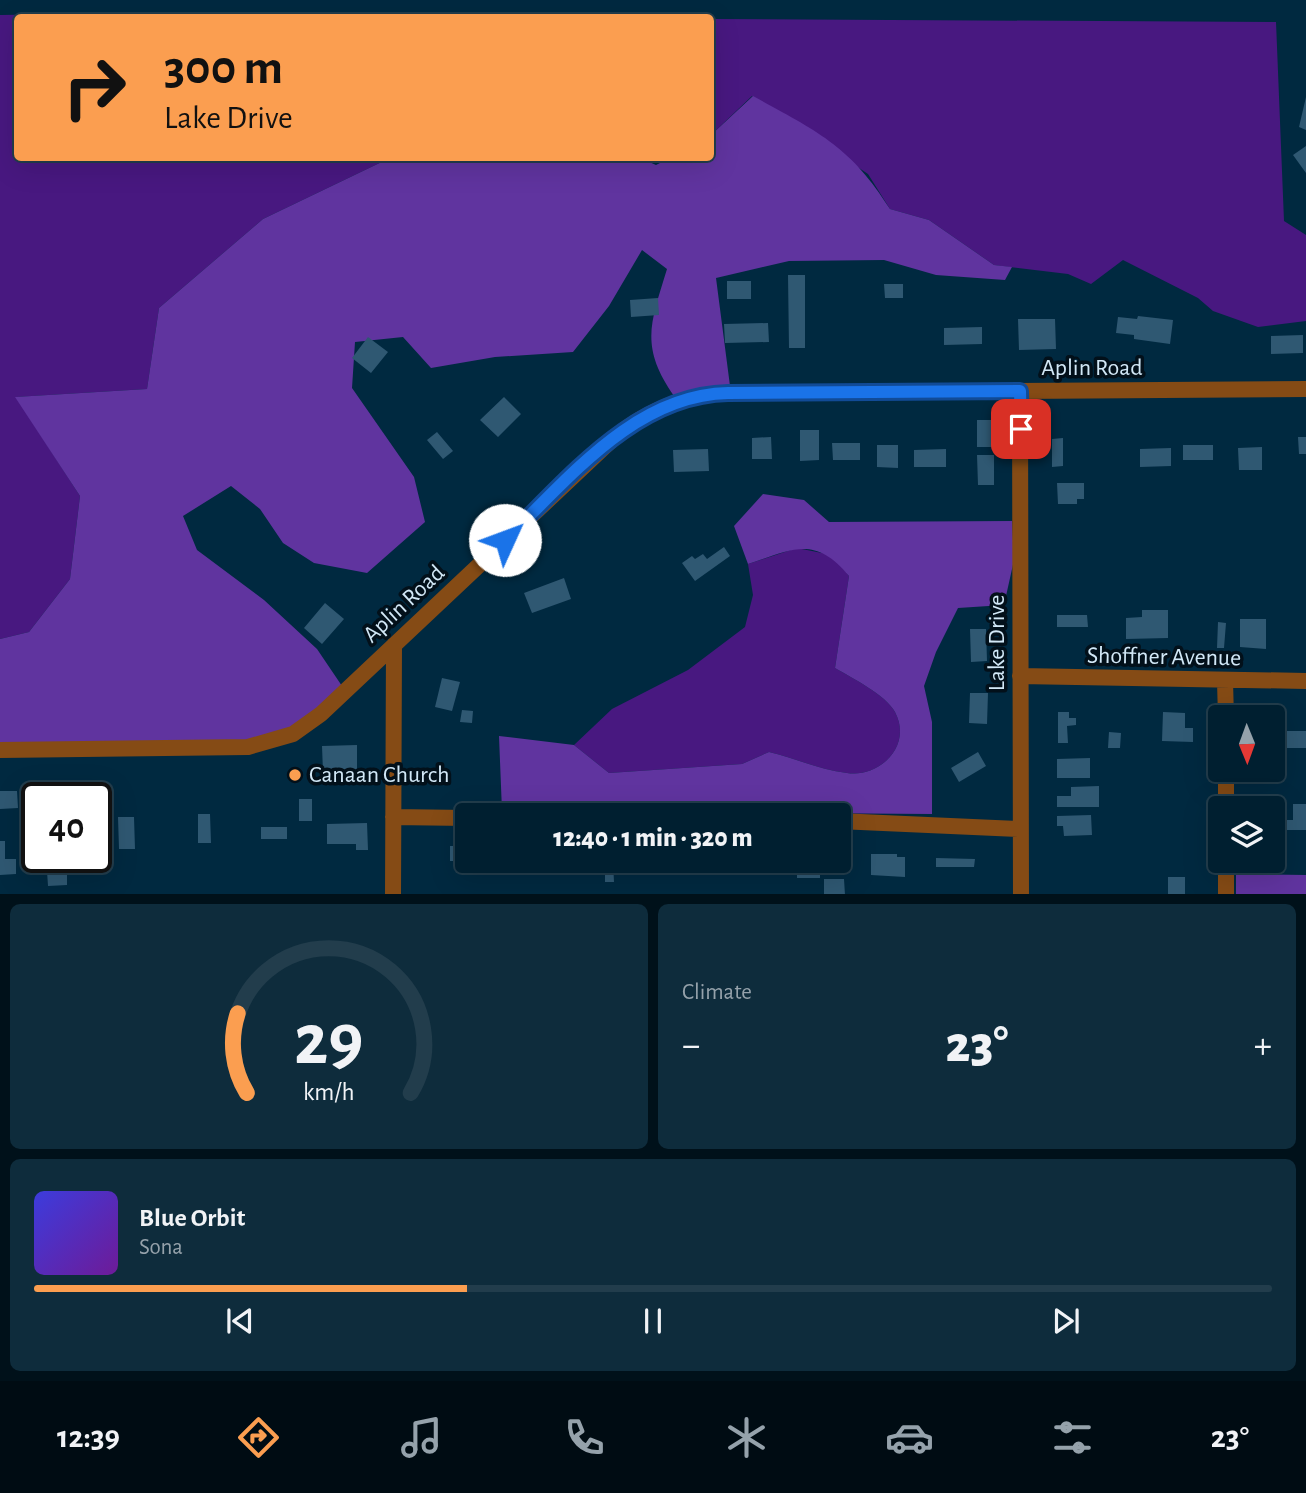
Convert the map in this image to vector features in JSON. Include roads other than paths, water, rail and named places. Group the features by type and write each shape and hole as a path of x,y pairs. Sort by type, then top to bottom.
{"street":[{"name":"Aplin Road","path":"0,750 200,749 264,744 293,734 313,722 616,436 636,421 671,404 719,393 1306,389"},
{"name":"Lake Drive","path":"1020,391 1021,894"},
{"path":"393,894 394,645"},
{"name":"Shoffner Avenue","path":"1020,676 1306,681"},
{"path":"1225,681 1226,705"},
{"path":"393,817 455,818"},
{"path":"851,822 1020,829"},
{"path":"1226,873 1226,894"}],"place":[{"name":"Canaan Church","path":"295,775"}]}
